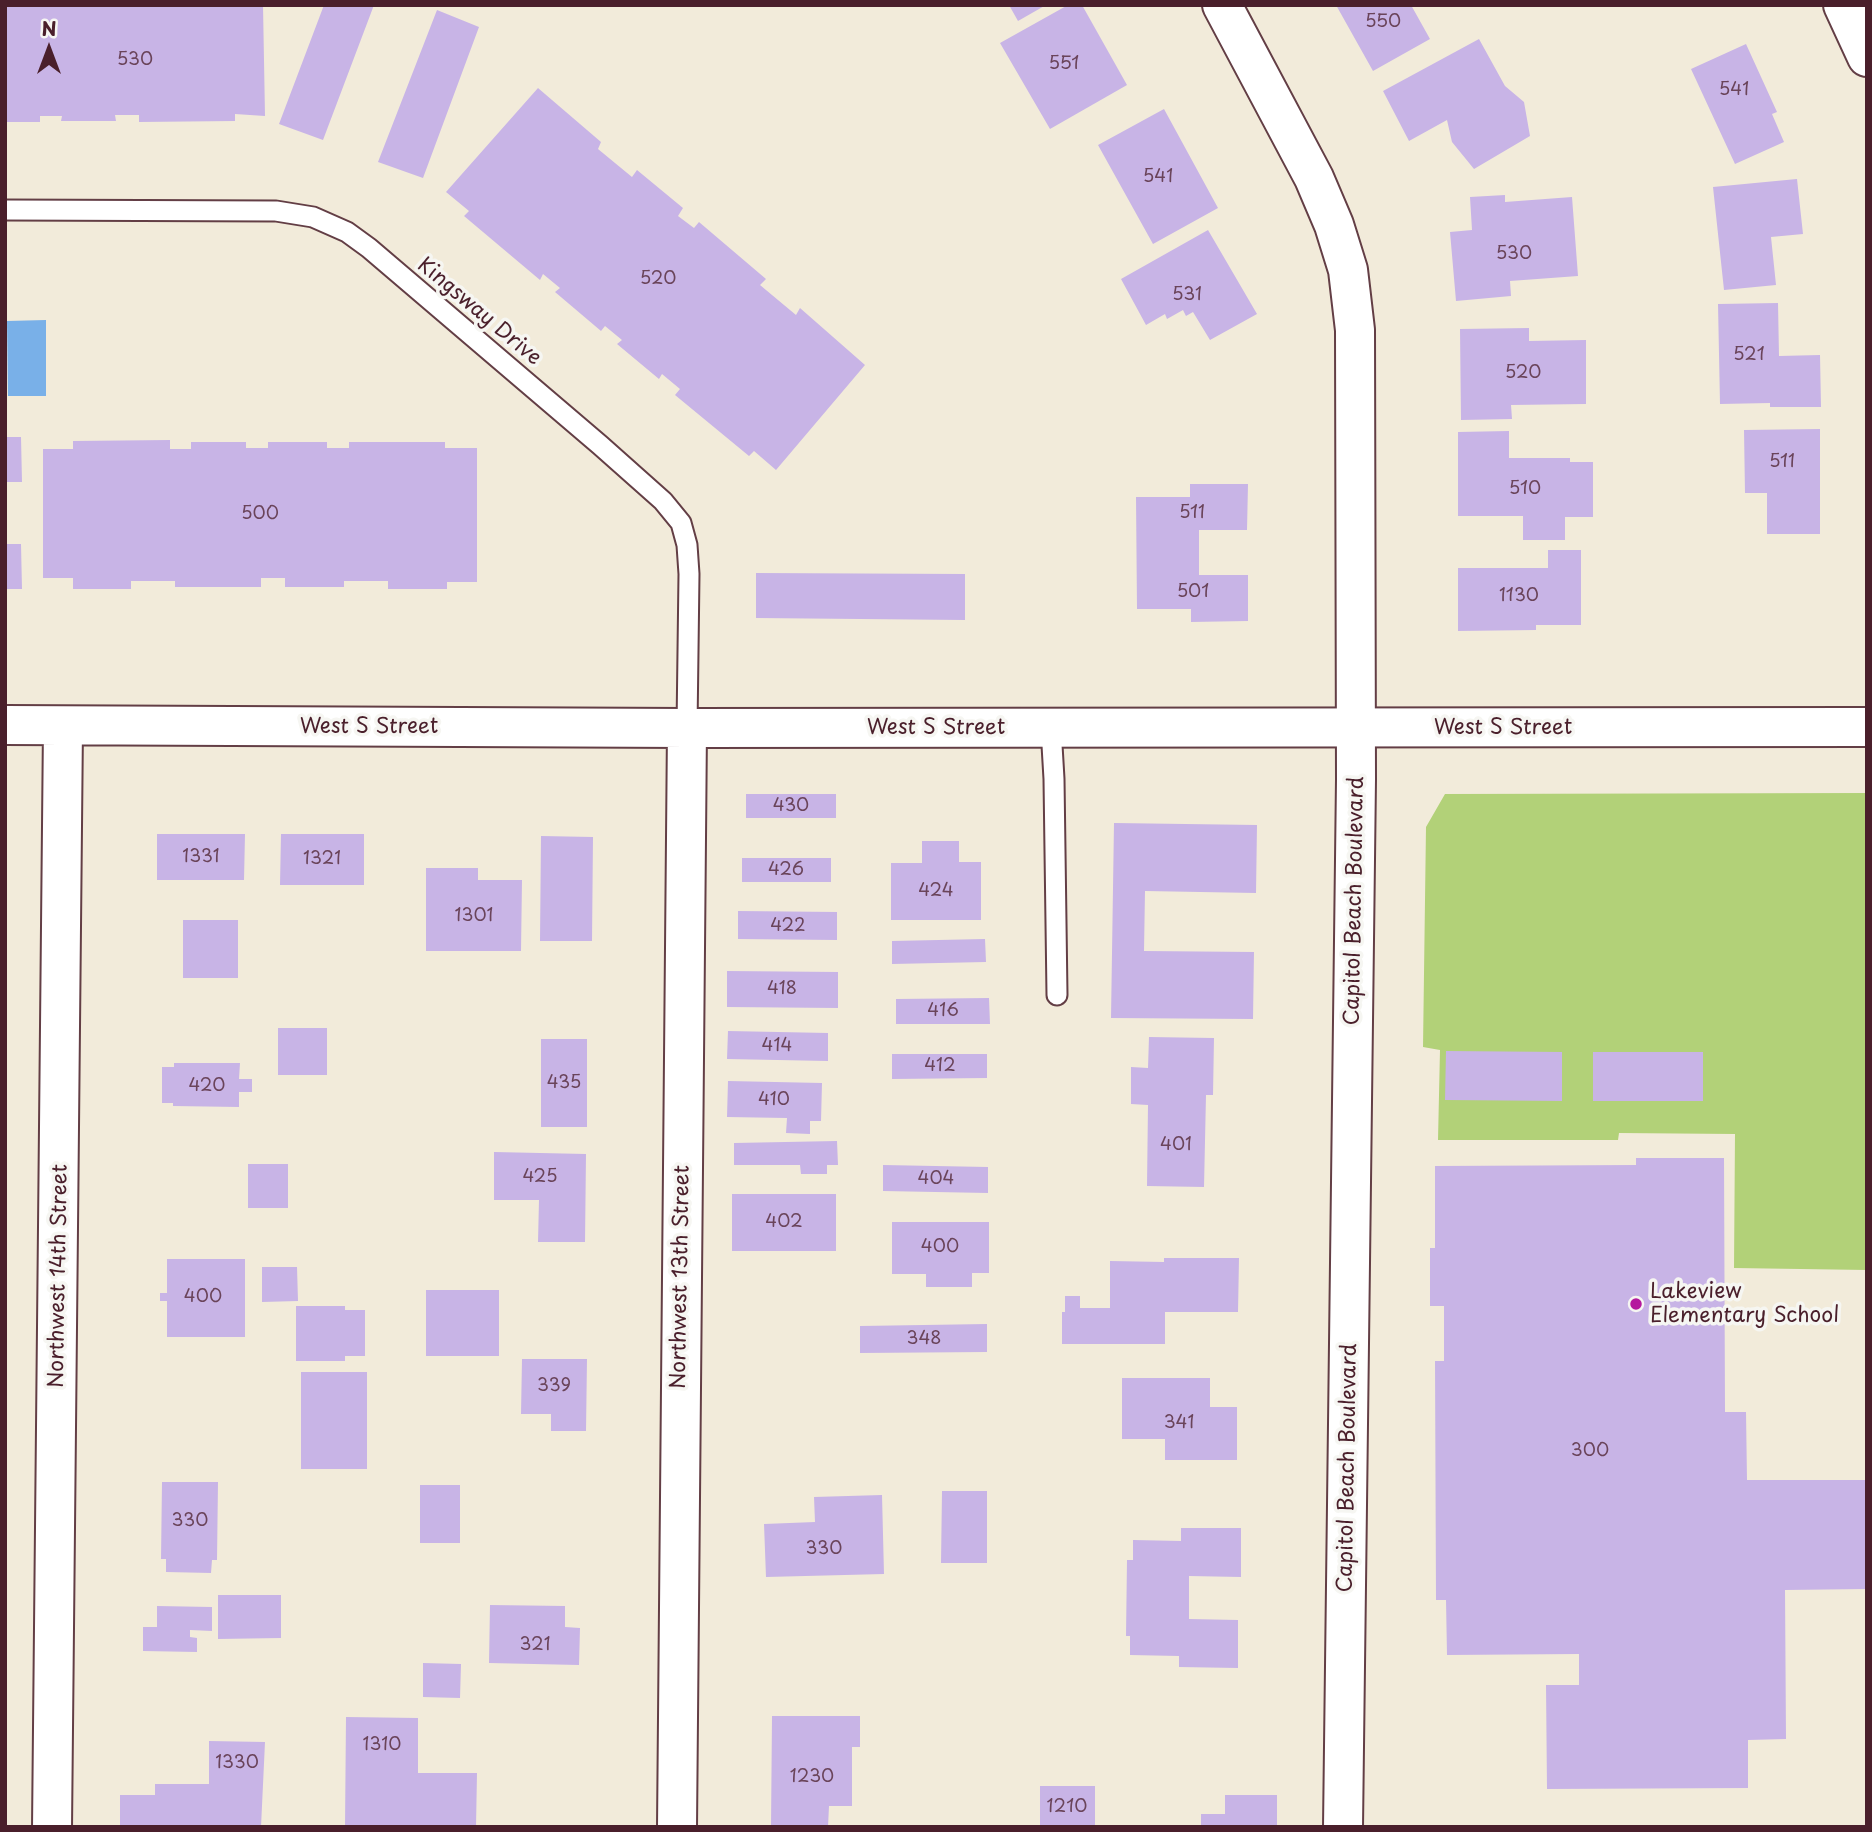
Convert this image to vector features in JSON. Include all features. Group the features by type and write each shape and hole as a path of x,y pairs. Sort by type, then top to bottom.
{"street":[{"name":"Capitol Beach Boulevard","path":"1222,5 1314,178 1334,225 1348,270 1355,330 1356,729 1343,1827"},
{"path":"1843,5 1867,57"},
{"name":"West S Street","path":"5,725 1356,729 1867,727"},
{"name":"Northwest 14th Street","path":"52,1827 64,726"},
{"name":"Northwest 13th Street","path":"677,1827 687,728"}],"lane":[{"name":"Kingsway Drive","path":"5,210 276,211 313,217 347,232 369,248 600,445 663,501 681,523 687,545 688,574 687,728"},
{"path":"1051,728 1058,995"}],"green space":[{"path":"1867,793 1867,1270 1734,1268 1735,1134 1619,1133 1618,1140 1438,1140 1440,1050 1423,1047 1426,827 1445,794"}],"water":[{"path":"46,320 46,396 8,396 7,321"}],"building":[{"path":"5,5 263,5 265,116 235,114 235,121 139,122 139,115 115,115 116,121 61,121 62,116 40,116 40,122 5,122"},
{"path":"324,5 374,5 323,140 279,124"},
{"path":"1009,5 1046,5 1018,21"},
{"path":"1068,5 1082,5 1127,85 1050,129 1000,43"},
{"path":"1336,5 1411,5 1430,39 1373,71"},
{"path":"437,10 479,27 423,178 378,162"},
{"path":"1479,39 1505,86 1524,102 1530,136 1474,169 1452,142 1447,120 1409,141 1383,91"},
{"path":"1746,44 1777,112 1772,114 1784,142 1735,164 1691,69"},
{"path":"538,88 601,142 598,149 632,177 637,170 683,208 678,216 694,228 699,222 766,279 760,285 796,315 800,308 865,365 776,470 754,451 749,456 675,395 680,389 662,374 659,379 617,344 622,340 605,326 601,331 555,292 560,288 543,274 540,280 464,216 469,211 446,192"},
{"path":"1164,109 1218,208 1153,244 1098,145"},
{"path":"1797,179 1803,234 1771,237 1776,285 1724,290 1713,187"},
{"path":"1505,195 1505,202 1572,197 1578,276 1510,281 1511,296 1456,301 1450,232 1472,230 1470,197"},
{"path":"1208,230 1257,314 1210,340 1193,312 1186,316 1183,310 1167,319 1165,314 1146,325 1121,279"},
{"path":"1778,303 1779,356 1820,355 1821,407 1770,407 1770,403 1720,404 1718,304"},
{"path":"1529,328 1529,341 1586,340 1586,404 1511,405 1512,419 1461,420 1460,329"},
{"path":"1820,429 1820,534 1767,534 1767,493 1745,493 1744,430"},
{"path":"1509,431 1509,458 1570,458 1570,462 1593,462 1593,517 1565,517 1565,540 1523,540 1523,516 1458,516 1458,432"},
{"path":"5,437 21,437 22,482 5,482"},
{"path":"170,440 170,449 191,449 191,442 246,442 246,448 268,448 268,442 327,442 327,448 349,448 349,442 445,442 445,448 477,448 477,582 447,582 447,589 388,589 388,581 344,581 344,587 285,587 285,578 261,578 261,587 175,587 175,581 131,581 131,589 73,589 73,578 43,578 43,449 73,449 73,441"},
{"path":"1190,484 1248,484 1247,530 1199,530 1199,575 1248,575 1248,621 1191,622 1191,609 1137,609 1136,497 1190,497"},
{"path":"5,544 21,544 22,589 5,589"},
{"path":"1548,550 1581,550 1581,625 1536,625 1536,630 1458,631 1458,568 1548,568"},
{"path":"756,573 965,574 965,620 756,618"},
{"path":"746,794 836,794 836,818 746,818"},
{"path":"1114,823 1257,825 1256,893 1145,891 1144,951 1254,952 1253,1019 1111,1018"},
{"path":"157,834 245,834 244,880 157,880"},
{"path":"281,834 364,834 364,885 280,885"},
{"path":"541,836 593,837 592,941 540,941"},
{"path":"922,841 959,841 959,862 981,862 981,920 891,920 891,863 922,863"},
{"path":"742,858 831,858 831,882 742,882"},
{"path":"426,868 478,868 478,880 522,880 521,951 426,951"},
{"path":"738,911 837,912 837,940 738,939"},
{"path":"183,920 238,920 238,978 183,978"},
{"path":"985,939 986,962 892,964 892,941"},
{"path":"727,971 838,972 838,1008 727,1007"},
{"path":"989,998 990,1024 896,1024 896,999"},
{"path":"278,1028 327,1028 327,1075 278,1075"},
{"path":"728,1031 828,1033 828,1061 727,1059"},
{"path":"1149,1037 1214,1038 1213,1095 1206,1095 1204,1187 1147,1186 1148,1105 1131,1104 1131,1067 1148,1068"},
{"path":"541,1039 587,1039 587,1127 541,1127"},
{"path":"1446,1051 1562,1052 1562,1101 1445,1100"},
{"path":"1593,1052 1703,1052 1703,1101 1593,1101"},
{"path":"892,1054 987,1054 987,1078 892,1079"},
{"path":"174,1063 240,1063 239,1079 252,1079 252,1092 239,1092 239,1107 173,1106 173,1103 162,1103 162,1067 174,1067"},
{"path":"728,1081 822,1083 821,1121 810,1121 810,1134 786,1133 787,1118 727,1117"},
{"path":"837,1141 838,1165 827,1165 827,1174 801,1174 800,1165 734,1165 734,1143"},
{"path":"494,1152 586,1154 585,1242 538,1242 539,1200 494,1200"},
{"name":"Lakeview Elementary School","path":"1636,1158 1724,1158 1725,1412 1746,1412 1747,1480 1867,1480 1867,1589 1785,1590 1786,1739 1748,1740 1748,1788 1547,1789 1546,1685 1579,1685 1579,1654 1447,1655 1446,1600 1436,1600 1435,1361 1444,1361 1444,1306 1430,1306 1430,1248 1435,1248 1435,1166 1636,1165"},
{"path":"248,1164 288,1164 288,1208 248,1208"},
{"path":"883,1165 988,1167 988,1193 883,1191"},
{"path":"732,1194 836,1194 836,1251 732,1251"},
{"path":"892,1222 989,1222 989,1273 972,1273 972,1287 926,1287 926,1274 892,1274"},
{"path":"1164,1258 1239,1258 1238,1312 1165,1312 1165,1344 1062,1344 1065,1296 1080,1296 1080,1308 1110,1308 1110,1261 1164,1262"},
{"path":"167,1259 245,1259 245,1337 167,1337 167,1301 160,1301 160,1293 167,1293"},
{"path":"262,1267 297,1267 298,1301 262,1302"},
{"path":"426,1290 499,1290 499,1356 426,1356"},
{"path":"296,1306 345,1306 345,1310 365,1310 365,1356 345,1356 345,1361 296,1361"},
{"path":"987,1324 987,1352 860,1353 860,1326"},
{"path":"522,1359 587,1359 586,1431 551,1431 551,1414 521,1414"},
{"path":"301,1372 367,1372 367,1469 301,1469"},
{"path":"1122,1378 1210,1378 1210,1407 1237,1407 1237,1460 1165,1460 1165,1439 1122,1439"},
{"path":"162,1482 218,1482 217,1560 212,1560 211,1573 166,1572 166,1559 161,1559"},
{"path":"420,1485 460,1485 460,1543 420,1543"},
{"path":"942,1491 987,1491 987,1563 941,1563"},
{"path":"882,1495 884,1574 766,1577 764,1524 815,1522 814,1497"},
{"path":"1181,1528 1241,1528 1241,1577 1189,1576 1189,1619 1238,1620 1238,1668 1179,1667 1179,1656 1130,1655 1130,1636 1126,1636 1127,1560 1133,1560 1133,1540 1181,1541"},
{"path":"218,1595 281,1595 281,1638 218,1639"},
{"path":"490,1605 565,1606 565,1627 580,1628 579,1665 489,1663"},
{"path":"157,1606 212,1607 212,1631 190,1630 190,1637 197,1638 197,1652 143,1651 143,1627 157,1627"},
{"path":"423,1663 461,1664 460,1698 423,1697"},
{"path":"772,1716 860,1716 860,1747 852,1747 852,1806 829,1806 828,1827 771,1827"},
{"path":"346,1717 418,1718 418,1773 477,1773 476,1827 345,1827"},
{"path":"209,1741 265,1742 261,1827 120,1827 120,1795 155,1795 155,1784 209,1784"},
{"path":"1040,1786 1095,1786 1095,1827 1040,1827"},
{"path":"1225,1795 1277,1795 1277,1827 1201,1827 1201,1814 1225,1814"}],"place":[{"name":"Lakeview Elementary School","path":"1636,1304"}]}
